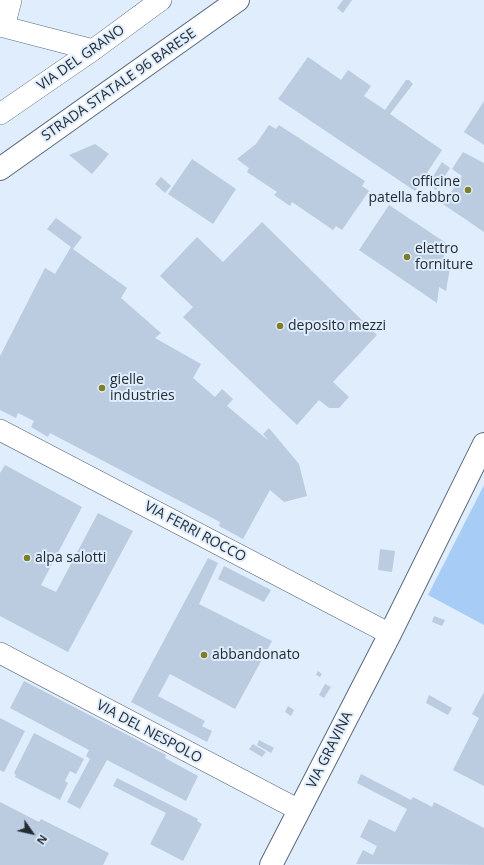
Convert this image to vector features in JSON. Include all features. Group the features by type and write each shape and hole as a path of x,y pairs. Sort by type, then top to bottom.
{"main road":[{"name":"STRADA STATALE 96 BARESE","path":"0,169 238,0"},
{"name":"VIA GRAVINA","path":"271,865 390,634 484,444"}],"street":[{"path":"11,0 2,26 93,50"},
{"name":"VIA DEL GRANO","path":"0,114 93,50 161,0"},
{"name":"VIA FERRI ROCCO","path":"0,430 390,634"},
{"name":"VIA DEL NESPOLO","path":"0,653 299,810"}],"shaded area":[{"path":"484,485 484,625 428,595"}],"building":[{"path":"343,0 352,0 343,13 337,8"},
{"path":"308,57 341,80 348,70 371,86 364,96 385,110 406,80 409,80 413,84 390,114 442,150 415,191 278,99"},
{"path":"484,101 484,145 464,132"},
{"path":"269,125 276,129 279,125 365,181 362,186 369,191 342,230 336,226 333,230 292,202 290,206 274,195 277,192 247,172 249,168 237,159 256,144"},
{"path":"95,144 109,154 92,174 69,155"},
{"name":"officine patella fabbro","path":"463,152 484,163 484,232 443,204 462,176 452,169"},
{"path":"192,159 236,189 213,224 168,194"},
{"path":"442,162 450,168 436,190 428,184"},
{"path":"161,177 171,186 165,193 155,184"},
{"name":"elettro forniture","path":"389,205 446,243 443,264 450,268 446,291 439,287 437,303 359,250"},
{"name":"gielle industries","path":"56,218 82,237 73,249 127,288 121,298 161,333 155,338 201,364 193,378 215,397 222,389 233,399 227,406 269,441 263,434 269,428 299,464 307,496 284,502 270,490 243,539 219,526 220,522 50,433 48,437 31,427 34,421 18,413 16,418 0,410 0,356 45,268 55,274 71,247 47,229"},
{"name":"deposito mezzi","path":"262,222 377,335 333,382 349,397 339,408 329,408 319,400 297,425 183,317 193,307 160,276 197,237 223,262"},
{"name":"alpa salotti","path":"5,465 82,507 41,585 56,592 98,513 133,531 68,652 0,616 0,473"},
{"path":"380,549 395,551 392,572 378,570"},
{"name":"abbandonato","path":"208,558 218,563 199,604 272,641 235,709 170,674 158,696 205,721 202,726 212,731 207,742 131,702"},
{"path":"224,566 271,590 264,602 218,579"},
{"path":"434,616 445,620 442,626 432,622"},
{"path":"318,671 322,674 320,677 316,675"},
{"path":"24,681 166,755 165,758 198,776 186,801 107,760 80,809 67,802 90,759 86,756 89,750 10,708"},
{"path":"325,684 331,687 324,698 319,695"},
{"path":"484,692 484,786 453,770 479,718 472,714"},
{"path":"429,695 452,708 448,715 426,703"},
{"path":"288,706 294,710 291,716 285,712"},
{"path":"0,718 25,731 4,772 0,770"},
{"path":"34,733 84,759 76,774 70,771 65,781 68,783 60,800 15,777 16,775 14,773"},
{"path":"259,740 274,748 271,753 257,745"},
{"path":"253,744 266,752 262,757 249,749"},
{"path":"361,774 411,800 413,797 432,807 434,802 484,828 484,865 356,864 363,850 373,855 377,846 360,837 369,819 395,832 407,809 357,783"},
{"path":"117,778 198,819 197,821 202,824 183,861 150,844 166,813 113,786"},
{"path":"0,802 39,822 41,819 109,853 103,865 0,865"}],"place":[{"name":"officine patella fabbro","path":"468,190"},
{"name":"elettro forniture","path":"407,257"},
{"name":"deposito mezzi","path":"280,326"},
{"name":"gielle industries","path":"102,388"},
{"name":"alpa salotti","path":"27,558"},
{"name":"abbandonato","path":"204,655"}]}
